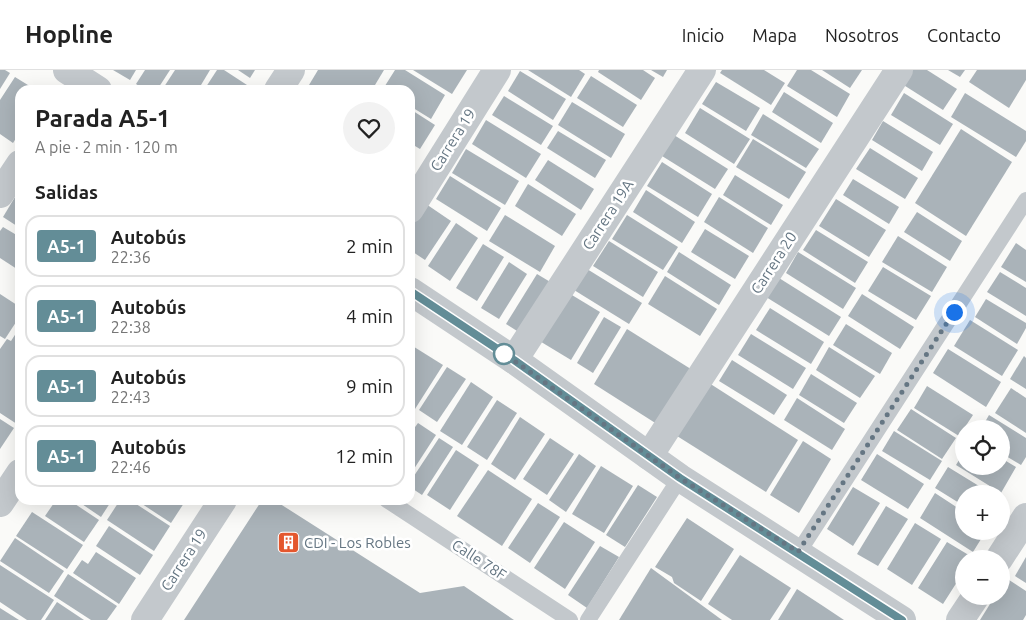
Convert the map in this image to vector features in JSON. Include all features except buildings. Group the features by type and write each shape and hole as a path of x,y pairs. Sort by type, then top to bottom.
{"street":[{"path":"281,85 291,70"},
{"name":"Carrera 19","path":"415,201 497,70"},
{"name":"Carrera 19A","path":"514,360 702,70"},
{"name":"Carrera 20","path":"649,456 899,70"},
{"path":"0,194 15,172"},
{"path":"415,294 514,360 680,478 902,620"},
{"path":"0,503 15,480"},
{"name":"Carrera 19","path":"145,620 220,505"},
{"path":"1005,550 1026,517"},
{"path":"960,620 970,605"}],"lane":[{"path":"798,552 1026,200"},
{"path":"588,620 680,478"},
{"name":"Calle 78F","path":"395,505 570,620"}],"bus line":[{"name":"A5-1","path":"415,294 514,360 680,478 902,620"}],"place":[{"name":"CDI - Los Robles","path":"288,543"}],"route":[{"path":"504,354 499,350 680,478 798,552 954,312"}]}
